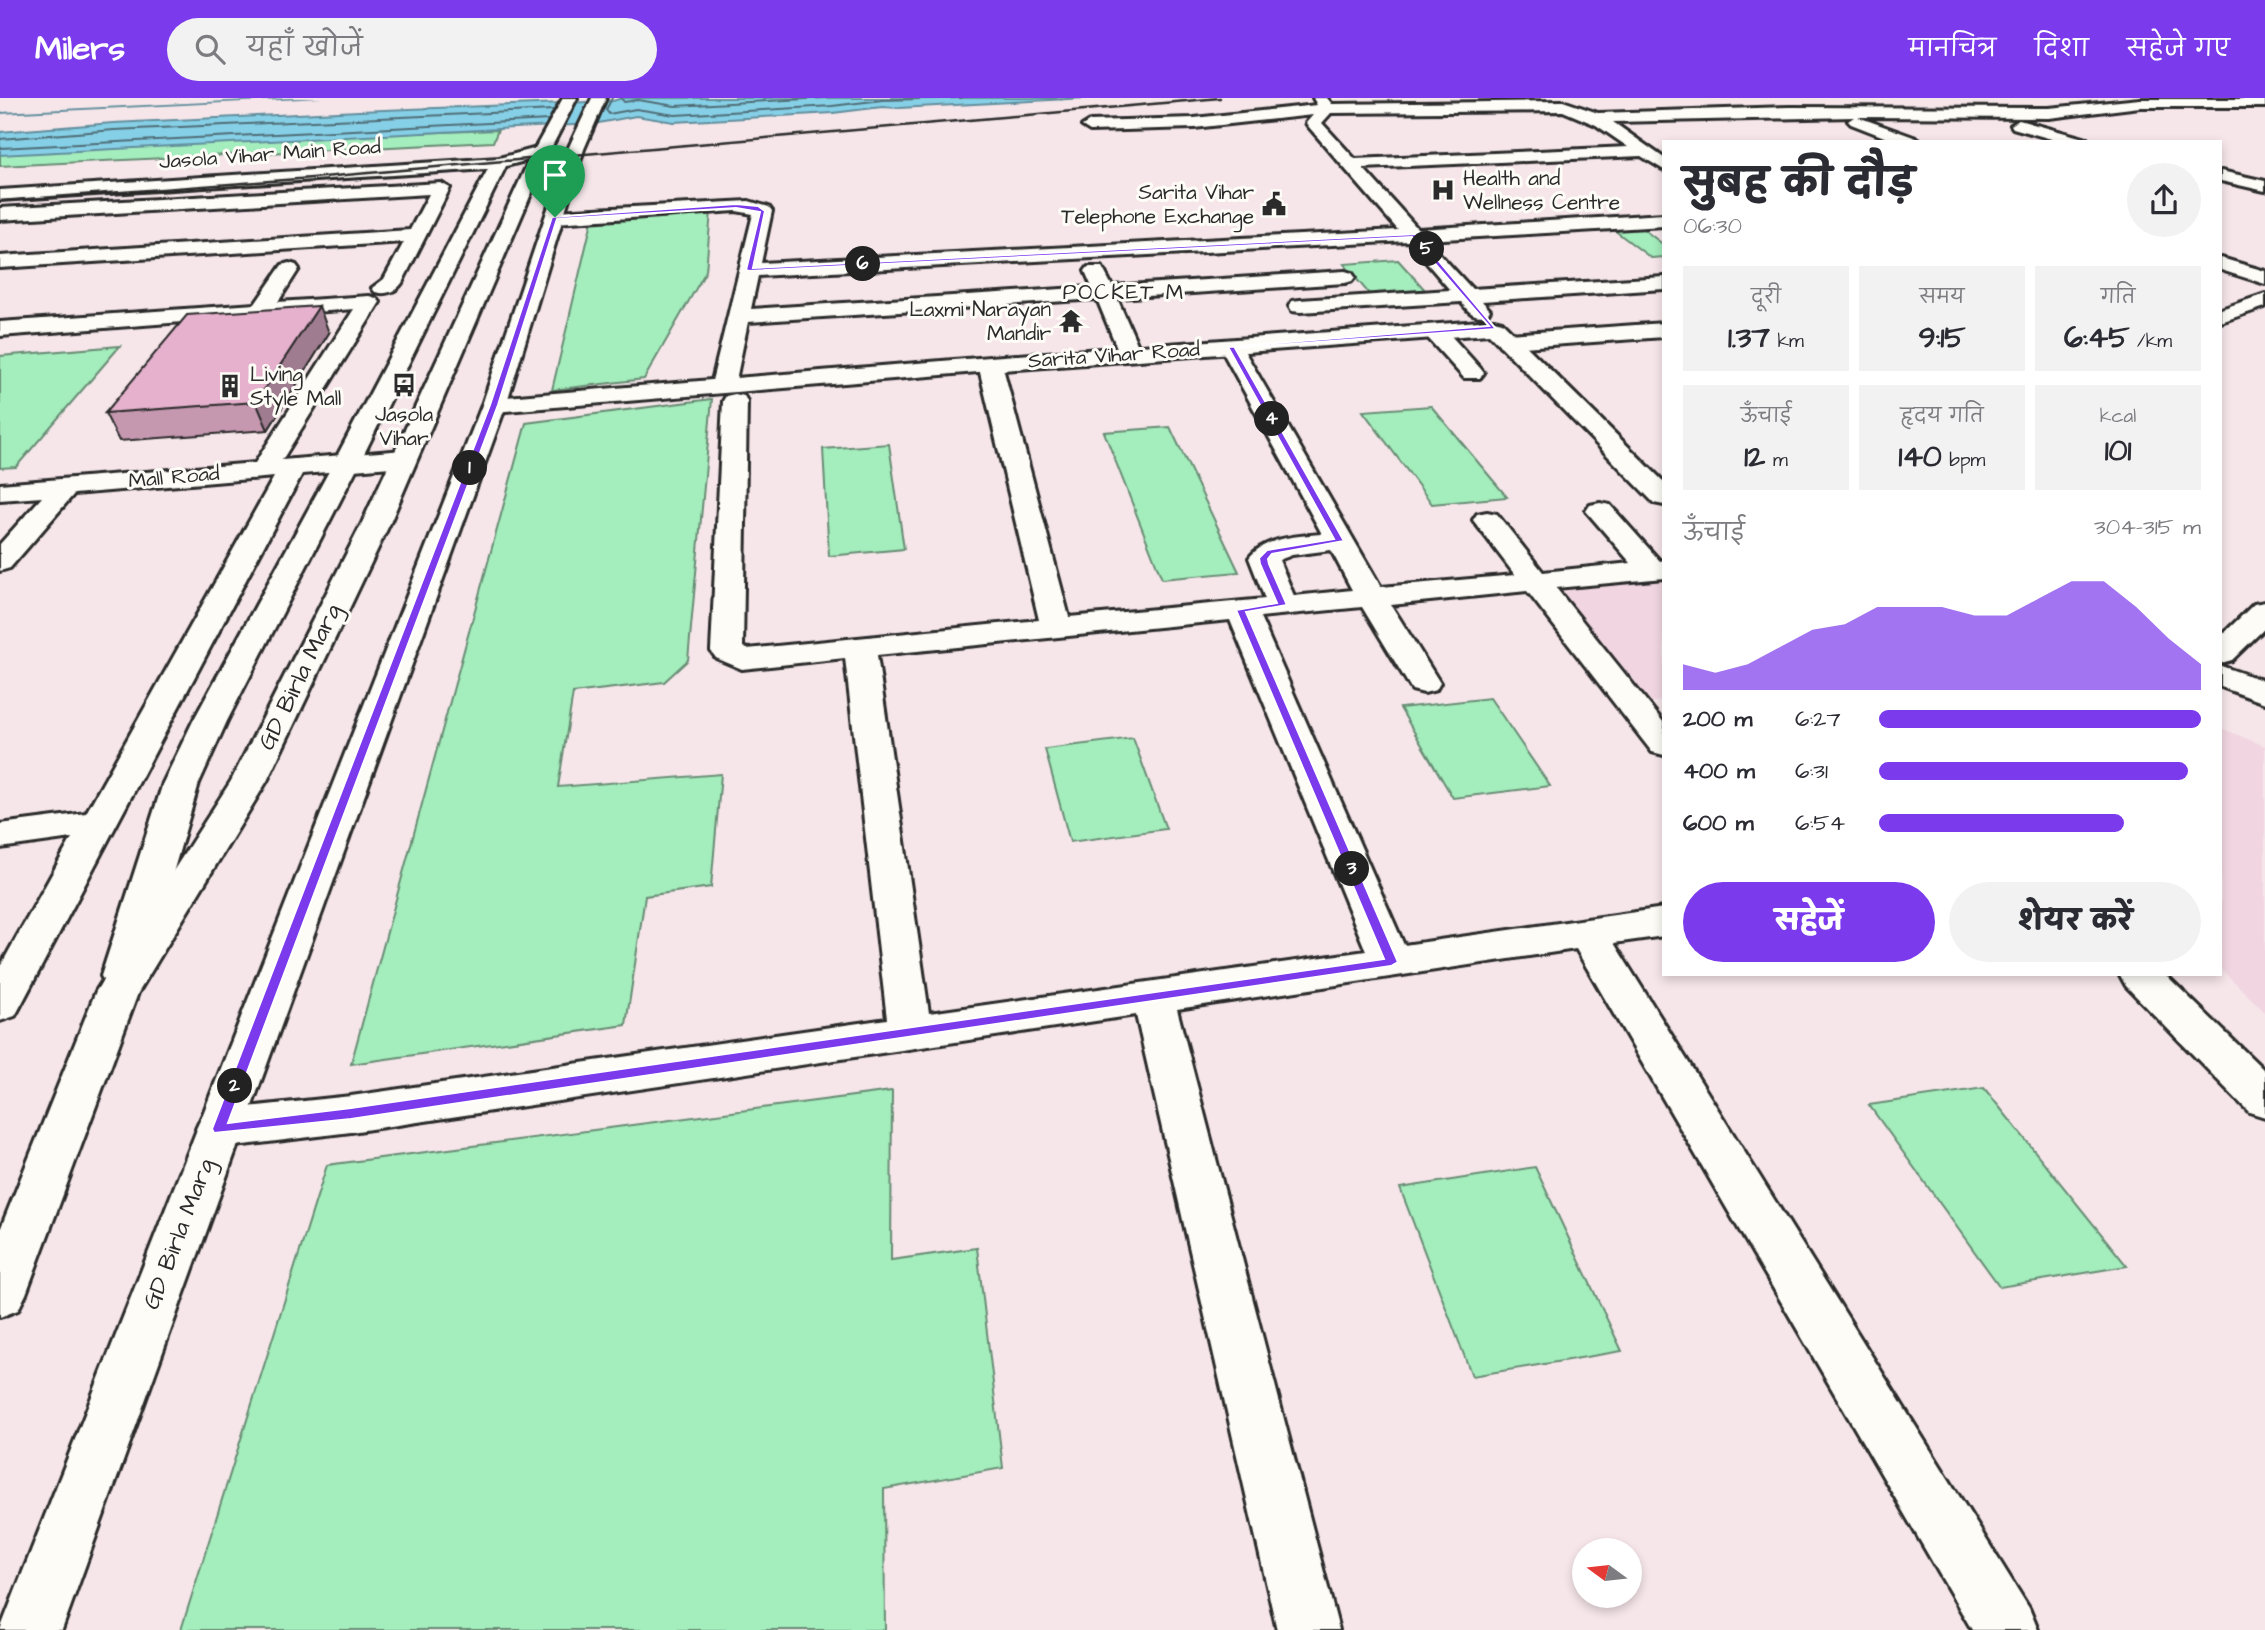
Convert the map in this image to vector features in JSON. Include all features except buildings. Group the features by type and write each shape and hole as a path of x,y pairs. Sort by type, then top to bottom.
{"street":[{"name":"GD Birla Marg","path":"0,1294 117,991 249,781 376,523 536,164 569,98"},
{"name":"GD Birla Marg","path":"31,1630 494,405 585,127 598,98"},
{"path":"1235,102 1251,118"},
{"path":"1324,103 1314,124 1494,327 1662,495"},
{"path":"1090,126 1251,118 1324,103 1563,106 1576,108 1662,164"},
{"path":"1593,118 1648,115 2061,113 2140,103 2265,103"},
{"path":"2231,104 2265,120"},
{"path":"1842,113 1869,127 1907,140"},
{"path":"1951,113 1983,132"},
{"path":"1980,113 2074,140"},
{"path":"1648,115 1679,134"},
{"path":"1349,164 1644,151"},
{"name":"Jasola Vihar Main Road","path":"0,203 96,203 378,184 536,164"},
{"name":"Jasola Vihar Main Road","path":"0,195 536,164"},
{"path":"117,991 181,783 210,721 347,462 497,168"},
{"path":"2222,176 2265,186"},
{"path":"366,208 378,184"},
{"path":"0,214 96,203 185,203 378,184 441,188 392,283 382,288"},
{"path":"169,219 185,203"},
{"path":"555,217 736,206 763,211 732,341 729,393 727,651 742,659 1659,570"},
{"path":"400,214 427,212"},
{"path":"749,270 1086,254 1662,220"},
{"path":"0,262 416,236"},
{"path":"0,253 17,242"},
{"path":"1404,256 1458,253"},
{"path":"1086,254 1131,355"},
{"path":"2222,257 2265,260"},
{"path":"378,263 404,261"},
{"path":"2222,264 2265,278"},
{"path":"261,271 314,267"},
{"path":"739,306 1348,268"},
{"path":"262,310 289,269"},
{"path":"1447,273 1474,271"},
{"path":"1279,307 1662,283"},
{"path":"2222,316 2265,300"},
{"path":"0,329 369,302 279,468 99,823 0,1005"},
{"path":"1494,327 1662,302"},
{"path":"1115,318 1142,316"},
{"path":"1494,327 1662,331"},
{"name":"Sarita Vihar Road","path":"494,405 729,393 990,364 1494,327"},
{"path":"1435,332 1472,373"},
{"path":"732,341 758,340"},
{"path":"1231,347 1371,597 1424,683"},
{"path":"990,364 1056,628"},
{"name":"Mall Road","path":"0,492 404,458"},
{"path":"0,562 66,486"},
{"path":"1600,511 1659,570"},
{"path":"1487,520 1662,742"},
{"path":"1283,605 1264,558 1279,549 1339,541"},
{"path":"1241,610 1391,962"},
{"path":"2222,652 2265,611"},
{"path":"860,647 909,1032"},
{"path":"2222,676 2265,693"},
{"path":"0,836 99,823"},
{"path":"219,1129 351,1114 1662,922"},
{"path":"1587,933 2007,1630"},
{"path":"2142,976 2259,1085"},
{"path":"1153,997 1308,1630"}],"shaded area":[{"path":"1662,578 1662,701 1645,702 1551,588"},
{"path":"2222,728 2265,746 2265,1012 2222,970"}],"green space":[{"path":"498,130 493,142 0,166 0,148"},
{"path":"711,211 706,271 644,379 552,390 592,221"},
{"path":"1639,226 1662,243 1662,257 1651,258 1610,227"},
{"path":"1398,260 1426,291 1370,295 1344,264"},
{"path":"120,346 16,467 0,468 0,356"},
{"path":"712,399 688,660 664,682 573,693 558,787 721,774 711,887 645,896 626,1025 351,1064 526,423"},
{"path":"1431,406 1507,497 1432,504 1363,411"},
{"path":"1170,427 1239,572 1162,579 1104,432"},
{"path":"889,444 904,549 829,556 823,449"},
{"path":"1490,698 1550,786 1453,798 1400,708"},
{"path":"1133,738 1166,829 1070,842 1045,749"},
{"path":"1984,1088 2127,1266 2000,1287 1869,1105"},
{"path":"892,1091 891,1260 977,1248 1003,1468 884,1489 885,1630 181,1630 327,1165"},
{"path":"1535,1167 1622,1351 1472,1376 1400,1188"}],"water":[{"path":"622,98 1087,98 882,107 833,113 674,122 636,116 593,124 0,155 0,132 113,123 613,101"}],"waterway":[{"path":"0,113 320,98"}],"railway":[{"path":"0,201 312,178 1220,98"}],"place":[{"name":"Health and Wellness Centre","path":"1443,190"},
{"name":"Sarita Vihar Telephone Exchange","path":"1274,204"},
{"name":"Laxmi Narayan Mandir","path":"1071,321"},
{"name":"Jasola Vihar","path":"404,385"},
{"name":"Living Style Mall","path":"230,386"}],"district":[{"name":"POCKET M","path":"1124,292"}],"route":[{"path":"736,206 758,208 763,211 749,270 1414,235 1494,327 1231,347 1339,541 1270,552 1264,558 1264,564 1283,605 1241,610 1391,962 351,1114 219,1129 494,405 555,217 736,206"}]}
